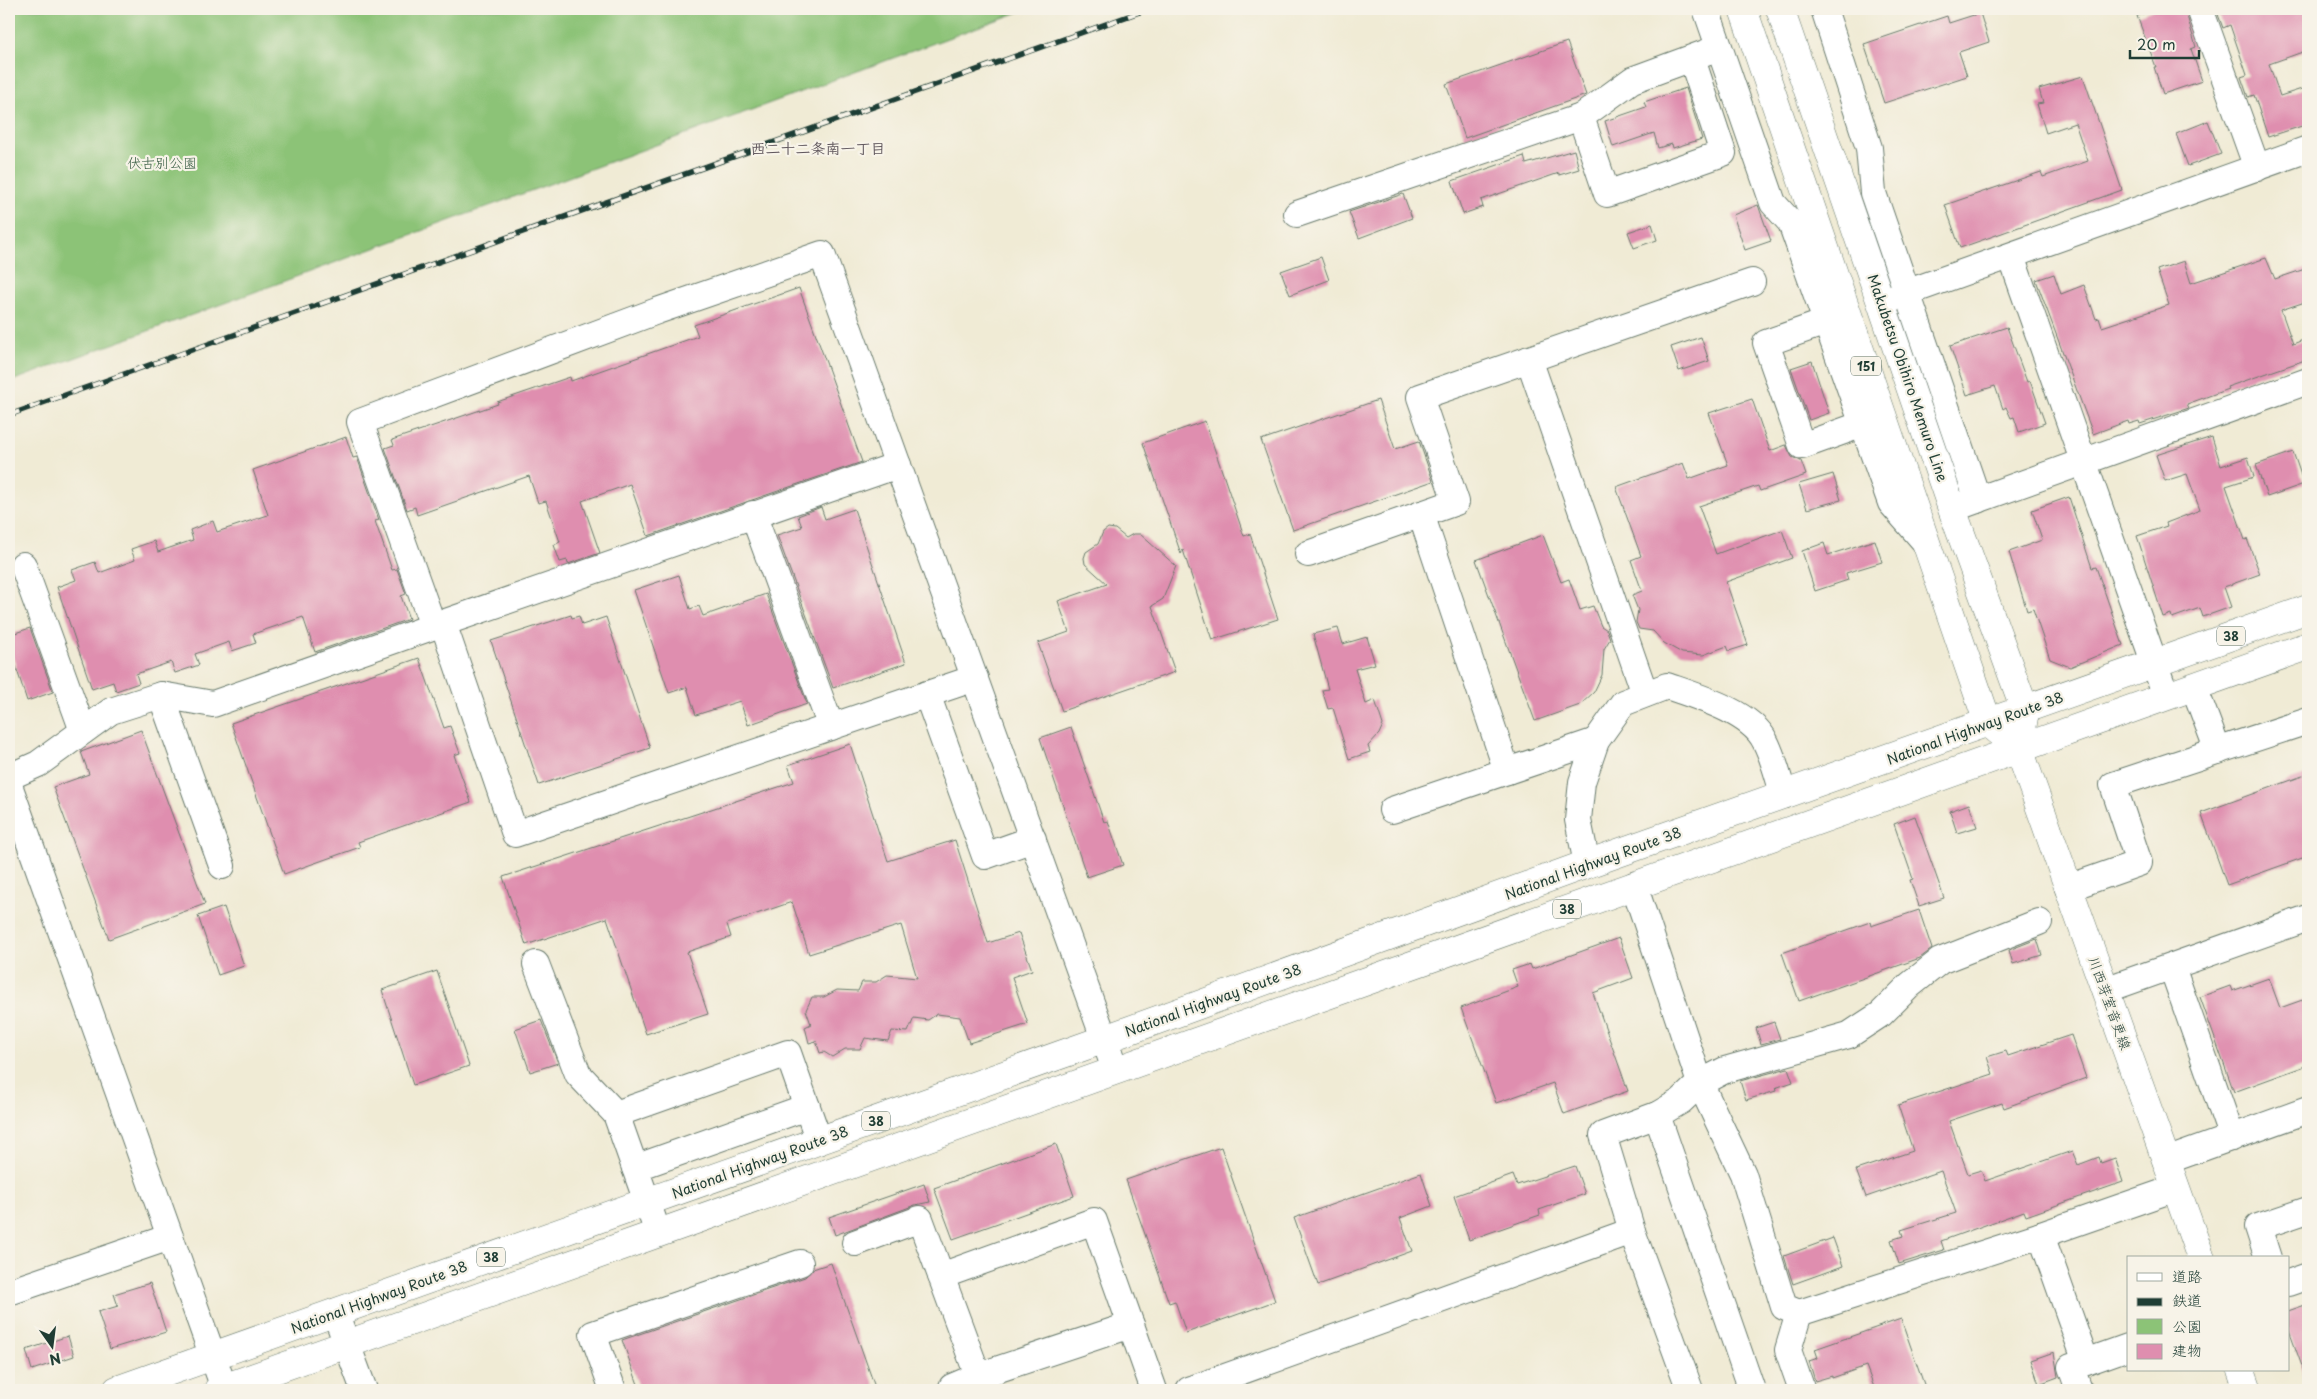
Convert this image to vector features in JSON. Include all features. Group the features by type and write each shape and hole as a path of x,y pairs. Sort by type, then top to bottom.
{"main road":[{"name":"151","path":"1743,9 1988,723"},
{"name":"Makubetsu Obihiro Memuro Line","path":"1780,9 1952,509 2025,710 2019,749"},
{"name":"National Highway Route 38","path":"116,1390 1106,1040 1587,864 2308,609"},
{"name":"38","path":"221,1389 2308,646"},
{"path":"1988,723 2019,749"},
{"name":"川西芽室音更線","path":"2019,749 2200,1256"},
{"path":"2242,1372 2248,1390"}],"street":[{"path":"1706,9 1773,203 1791,223 1891,503 1928,545"},
{"path":"1824,9 1869,148 1873,193 1978,500"},
{"path":"2200,9 2257,168"},
{"path":"1298,214 1581,117 1632,80 1719,48"},
{"path":"1581,117 1607,194 1723,153 1692,58"},
{"path":"1882,301 2308,150"},
{"path":"975,678 515,834 438,624 360,422 656,311 822,254 1106,1040 1115,1070"},
{"path":"2010,256 2166,696"},
{"path":"1308,554 1456,502 1420,397 1752,282"},
{"path":"1826,322 1766,343 1802,446 1863,424"},
{"path":"1529,359 1645,694"},
{"path":"1952,509 2308,381"},
{"path":"9,777 38,764 111,711 160,695 213,704 753,514 898,465"},
{"path":"753,514 830,727"},
{"path":"1421,514 1507,771"},
{"path":"23,565 83,731"},
{"path":"1587,864 1578,820 1582,782 1596,741 1623,702 1667,686 1704,699 1746,720 1765,740 1784,795"},
{"path":"2194,686 2218,751"},
{"path":"927,694 985,856 1033,839"},
{"path":"160,695 222,866"},
{"path":"2068,888 2139,863 2113,785 2308,721"},
{"path":"1392,810 1596,741"},
{"path":"9,785 212,1356 221,1389"},
{"path":"1634,885 1700,1083 1743,1174 1784,1307 1800,1312 2041,1236 2176,1188"},
{"path":"2105,990 2308,918"},
{"path":"1690,1390 1632,1231 1603,1135 1657,1114 1681,1101 1700,1083 1725,1070 1849,1035 1881,1014 1910,985 1940,961 2040,922"},
{"path":"536,964 578,1074 616,1114 658,1233"},
{"path":"2172,967 2232,1138"},
{"path":"616,1114 788,1053 819,1141"},
{"path":"635,1168 807,1107"},
{"path":"2166,1161 2308,1110"},
{"path":"1657,1114 1752,1390"},
{"path":"2267,1256 2258,1227 2308,1210"},
{"path":"855,1243 920,1219 978,1376"},
{"path":"941,1276 1094,1221 1154,1390"},
{"path":"1190,1390 1632,1231"},
{"path":"2041,1236 2086,1362"},
{"path":"9,1292 170,1237"},
{"path":"613,1390 593,1334 800,1263"},
{"path":"2290,1282 2308,1276"},
{"path":"335,1312 364,1390"},
{"path":"1800,1312 1788,1350 1802,1390"},
{"path":"953,1390 952,1387 978,1376 1131,1324"},
{"path":"2079,1390 2071,1367 2127,1347"}],"green space":[{"name":"伏古別公園","path":"9,9 1027,9 9,382"}],"building":[{"path":"2155,9 2185,9 2196,47 2191,49 2202,81 2163,94 2154,67 2156,67 2137,16"},
{"path":"2216,9 2308,9 2308,50 2269,64 2280,96 2308,87 2308,124 2268,137 2254,95 2248,97 2241,77 2247,75 2230,25 2223,28"},
{"path":"1980,13 1989,42 1959,52 1967,76 1884,103 1864,44 1947,16 1949,23"},
{"path":"1567,42 1586,95 1465,138 1446,84"},
{"path":"2083,76 2122,190 1960,248 1945,205 2041,172 2043,177 2088,161 2075,123 2046,133 2037,104 2043,103 2039,89"},
{"path":"1686,88 1702,139 1673,148 1672,144 1658,148 1654,133 1613,147 1605,121 1646,107 1644,102"},
{"path":"2208,121 2221,154 2188,166 2176,134"},
{"path":"1574,150 1579,169 1559,175 1559,173 1481,200 1483,207 1463,214 1452,181 1524,156 1526,164"},
{"path":"1403,194 1412,218 1359,238 1349,212"},
{"path":"1758,205 1771,241 1745,250 1733,215"},
{"path":"1652,224 1657,240 1634,248 1628,232"},
{"path":"1321,257 1329,280 1290,295 1281,271"},
{"path":"2266,258 2275,279 2308,268 2308,301 2281,310 2293,344 2308,338 2308,359 2227,387 2228,389 2187,404 2189,408 2140,424 2139,421 2129,424 2128,421 2093,434 2036,280 2054,274 2061,294 2084,285 2096,319 2099,318 2102,327 2169,305 2157,270 2184,261 2191,283"},
{"path":"799,288 862,462 648,536 630,484 582,501 600,553 568,564 567,560 560,562 554,545 560,542 546,501 538,503 529,476 417,515 415,507 407,510 385,448 394,445 392,440 570,377 571,381 698,336 694,325"},
{"path":"2007,327 2027,382 2030,381 2045,423 2019,432 2014,417 2011,418 2006,407 2003,409 1995,386 1967,395 1950,346"},
{"path":"1701,337 1709,361 1679,371 1671,347"},
{"path":"1812,361 1829,413 1809,420 1791,368"},
{"path":"1752,399 1770,451 1786,445 1792,457 1801,461 1806,475 1760,491 1758,486 1699,506 1716,554 1782,530 1792,558 1726,582 1748,645 1729,651 1727,646 1703,655 1682,653 1664,643 1653,631 1639,629 1636,622 1638,610 1632,595 1642,591 1631,560 1641,556 1616,487 1683,463 1689,479 1728,465 1709,413"},
{"path":"1378,400 1395,449 1419,441 1433,481 1293,530 1261,440"},
{"path":"1205,421 1244,536 1250,534 1278,619 1212,640 1183,550 1181,554 1143,443"},
{"path":"346,437 353,458 357,457 379,520 375,521 392,570 397,569 406,594 401,596 409,619 315,652 303,617 253,634 256,643 232,651 229,642 195,654 199,665 175,673 171,662 136,674 139,683 116,691 113,682 92,689 57,587 76,580 72,570 95,562 99,573 135,560 131,549 154,541 158,552 193,540 190,530 213,521 217,532 268,515 253,470"},
{"path":"2212,437 2221,466 2248,457 2254,477 2226,486 2245,540 2247,539 2260,574 2224,587 2231,607 2203,617 2200,608 2172,618 2171,614 2163,617 2137,536 2167,526 2166,523 2200,510 2187,474 2165,481 2156,455"},
{"path":"2293,452 2304,484 2267,497 2256,465"},
{"path":"1833,474 1841,500 1807,509 1799,484"},
{"path":"2069,497 2092,568 2096,567 2123,645 2070,667 2050,659 2033,609 2027,611 2009,552 2042,540 2032,510"},
{"path":"821,507 825,519 854,509 906,663 833,688 777,535 802,527 798,516"},
{"path":"1108,528 1115,529 1126,538 1133,534 1140,534 1176,566 1163,599 1152,606 1175,672 1062,711 1038,643 1069,632 1058,601 1107,584 1085,564 1084,558 1086,552 1098,544 1103,532"},
{"path":"1543,535 1561,582 1569,579 1580,610 1593,606 1601,626 1607,630 1610,639 1604,649 1602,675 1594,692 1580,705 1535,721 1476,560"},
{"path":"1875,540 1882,562 1846,573 1848,580 1815,591 1802,551 1824,543 1828,555"},
{"path":"679,575 690,609 699,606 703,616 766,594 807,704 748,725 740,701 696,715 687,687 669,693 634,590"},
{"path":"571,615 572,618 579,616 582,625 606,617 650,748 539,785 491,641"},
{"path":"30,628 53,692 27,701 9,645 9,635"},
{"path":"1338,628 1343,644 1367,637 1375,664 1355,669 1366,704 1375,700 1383,725 1379,734 1368,746 1370,752 1349,759 1333,708 1328,709 1322,690 1328,689 1313,634"},
{"path":"419,658 444,728 450,726 460,753 454,755 471,802 358,842 360,847 284,874 231,723"},
{"path":"1071,727 1104,822 1108,821 1123,865 1087,877 1040,738"},
{"path":"141,730 205,904 109,939 53,787 89,774 81,752"},
{"path":"850,744 888,861 955,840 988,943 1019,933 1032,970 1012,977 1028,1024 969,1043 960,1017 937,1014 928,1020 914,1018 908,1032 892,1031 888,1041 865,1038 860,1049 845,1049 832,1057 824,1052 820,1053 816,1041 809,1043 805,1027 811,1024 806,1010 812,997 824,997 837,990 858,991 862,982 876,982 887,975 917,978 901,925 809,954 792,902 727,924 731,937 687,952 708,1014 646,1034 607,918 526,945 503,877 794,782 788,765"},
{"path":"2308,774 2308,856 2227,885 2201,813"},
{"path":"1969,804 1977,827 1957,833 1950,811"},
{"path":"1915,816 1944,898 1919,906 1910,880 1913,879 1894,824"},
{"path":"224,907 244,966 218,975 198,916"},
{"path":"1919,910 1932,949 1920,958 1799,1001 1782,953 1870,922 1871,926"},
{"path":"1619,938 1633,978 1593,993 1628,1091 1564,1114 1553,1083 1496,1103 1461,1008 1518,987 1512,970 1530,964 1532,969"},
{"path":"2037,939 2042,955 2013,964 2009,950"},
{"path":"437,971 469,1066 413,1085 382,990"},
{"path":"2269,978 2280,1008 2308,998 2308,1065 2234,1092 2200,997 2230,986 2232,991"},
{"path":"541,1020 558,1063 530,1072 515,1029"},
{"path":"1774,1022 1780,1039 1761,1044 1756,1028"},
{"path":"2071,1035 2086,1078 2004,1108 2002,1103 1949,1121 1968,1174 1981,1170 1985,1181 2072,1151 2078,1165 2099,1157 2101,1163 2115,1158 2123,1182 2026,1216 2024,1211 1941,1241 1944,1250 1899,1264 1891,1240 1903,1236 1901,1230 1956,1213 1941,1171 1866,1197 1856,1170 1913,1151 1898,1105 1993,1074 1987,1057 2006,1051 2008,1056"},
{"path":"1788,1068 1793,1082 1775,1088 1776,1091 1746,1100 1740,1081"},
{"path":"1056,1144 1074,1196 953,1239 934,1188"},
{"path":"1221,1147 1275,1301 1186,1333 1175,1301 1169,1303 1126,1180"},
{"path":"1575,1166 1585,1194 1539,1210 1540,1215 1469,1240 1454,1196 1513,1175 1517,1185"},
{"path":"1421,1173 1432,1206 1400,1218 1412,1251 1318,1285 1294,1218"},
{"path":"924,1184 930,1202 915,1205 835,1235 829,1217"},
{"path":"1833,1238 1843,1266 1793,1284 1784,1256"},
{"path":"831,1263 876,1390 640,1390 622,1340 805,1277 813,1269"},
{"path":"150,1283 166,1332 110,1349 98,1312 118,1306 114,1294"},
{"path":"2308,1304 2308,1377 2306,1377 2290,1333 2290,1310"},
{"path":"1901,1319 1926,1390 1875,1390 1866,1366 1832,1378 1832,1376 1815,1381 1809,1361 1818,1358 1815,1349"},
{"path":"68,1336 74,1356 32,1370 26,1350"},
{"path":"2054,1352 2058,1377 2039,1384 2031,1360"}],"railway":[{"path":"9,415 1148,9"}],"district":[{"name":"西二十二条南一丁目","path":"818,147"}]}
